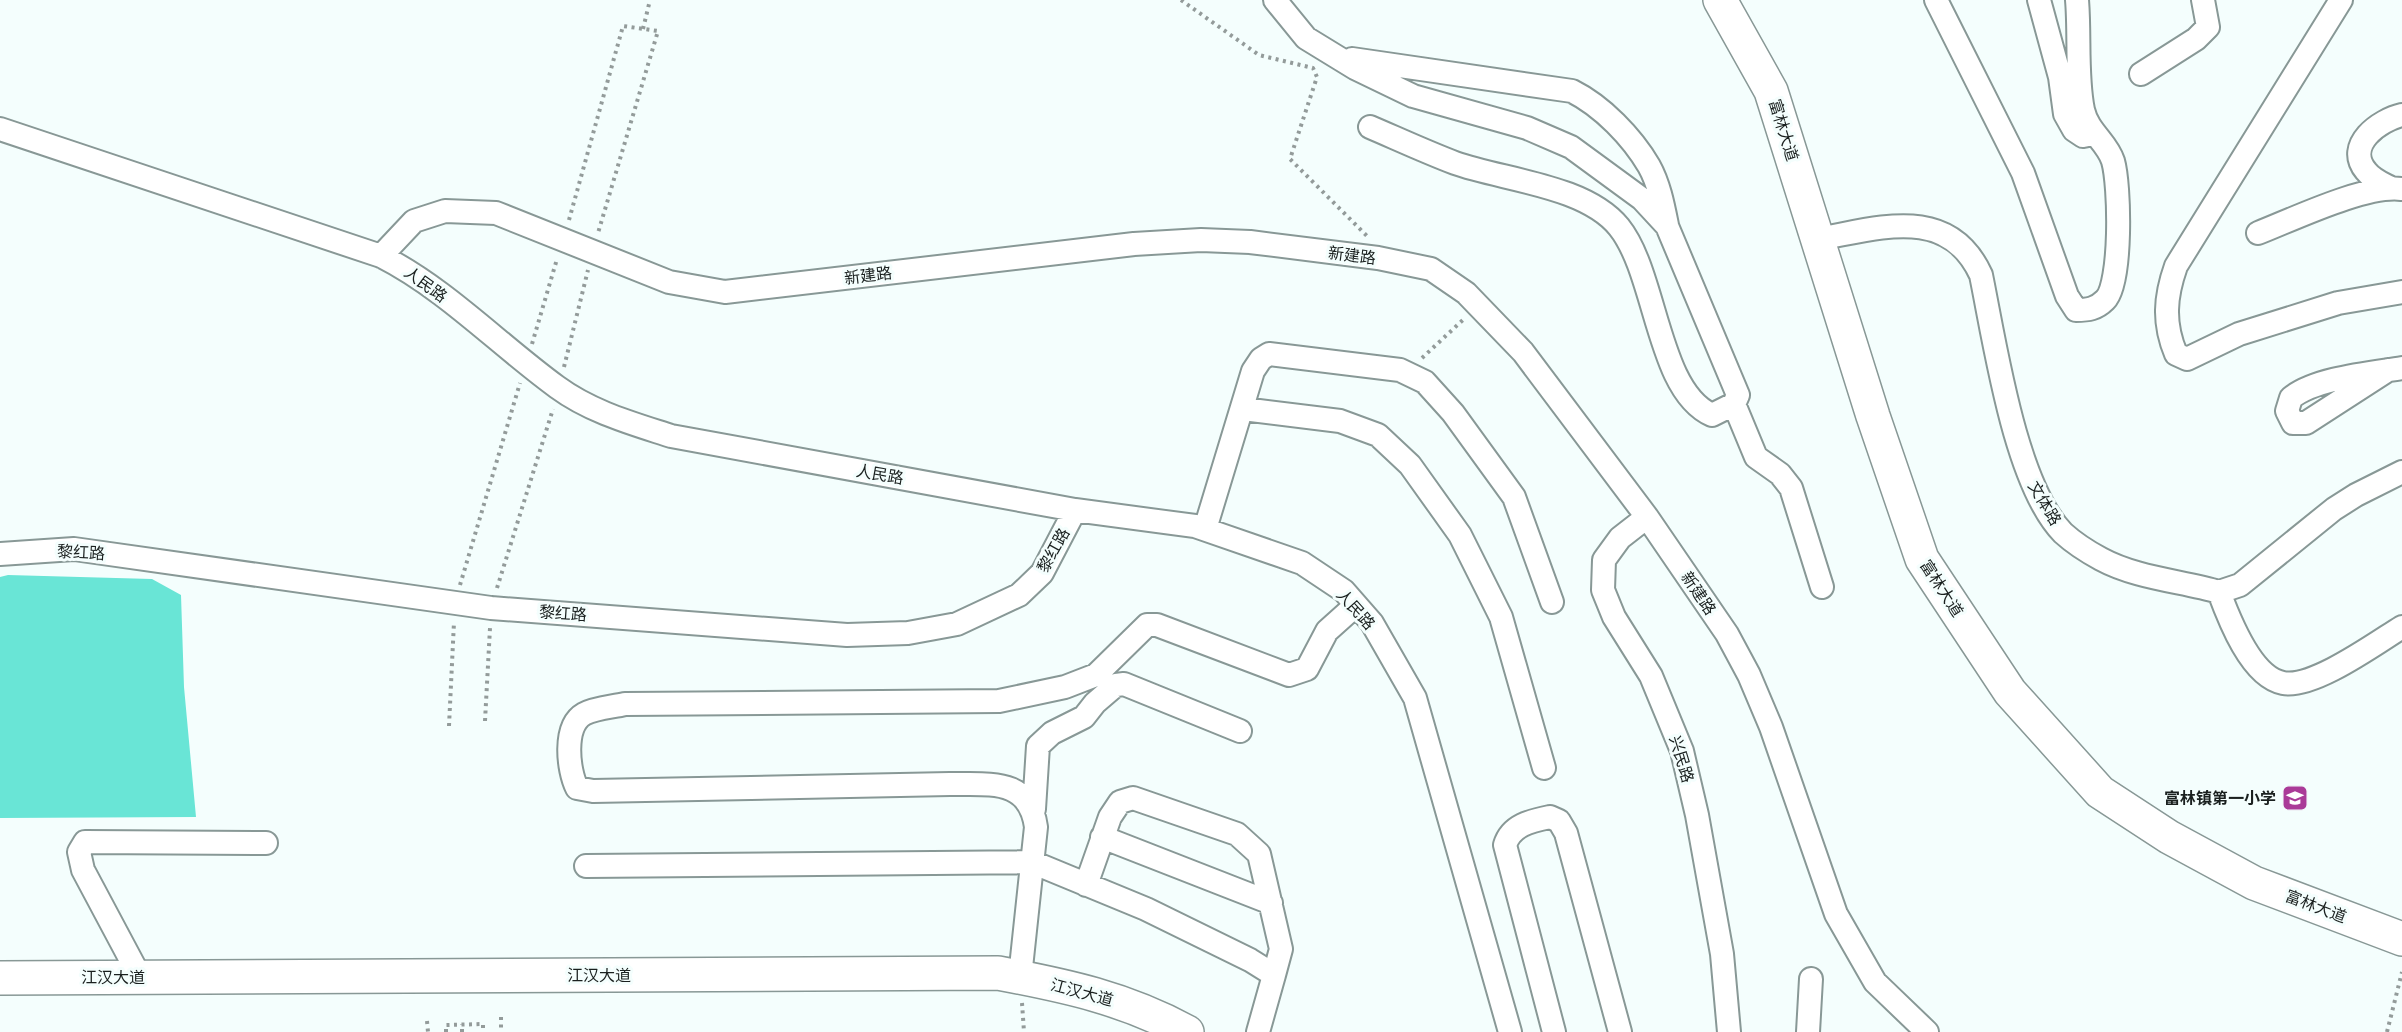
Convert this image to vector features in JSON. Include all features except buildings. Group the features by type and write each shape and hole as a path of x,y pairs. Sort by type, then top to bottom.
{"main road":[{"path":"1705,0 1741,37"},
{"name":"富林大道","path":"1720,0 1771,91 1873,416 1922,559 2010,692 2100,792 2169,837 2254,883 2402,939"},
{"name":"江汉大道","path":"0,978 998,973 1086,990 1162,1018 1187,1032"}],"street":[{"path":"1275,0 1306,38 1336,57 1413,96 1527,128 1571,147 1642,200 1667,226"},
{"path":"1936,0 2023,173 2067,296 2076,310 2090,310 2107,299 2116,273 2116,195 2113,160 2103,144 2093,134 2083,109 2077,0"},
{"path":"2039,0 2060,77 2065,114 2074,130 2083,136 2093,134"},
{"path":"2141,74 2196,39 2208,27 2203,0"},
{"path":"2341,0 2176,266 2168,288 2166,307 2169,337 2176,354 2187,359 2239,334 2338,303 2402,292"},
{"path":"1336,57 1572,91 1595,102 1609,115 1648,166 1661,197 1667,226 1738,395 1734,404 1712,415 1701,410 1682,386 1662,340 1635,253 1618,225 1594,207 1536,183 1456,163 1370,127"},
{"path":"2396,188 2366,172 2362,165 2361,147 2364,139 2382,122 2402,115"},
{"name":"人民路","path":"0,129 381,256 414,273 559,388 609,416 671,436 1075,510 1205,530 1302,563 1344,591 1372,623 1415,698 1510,1032"},
{"path":"2258,233 2360,195 2396,188"},
{"name":"新建路","path":"381,256 414,221 445,211 496,213 669,282 725,292 1134,244 1240,242 1378,258 1431,269 1466,293 1523,352 1647,517 1727,634 1749,675 1771,728 1836,914 1875,982 1927,1032"},
{"name":"文体路","path":"1817,239 1906,224 1945,234 1959,246 1975,261 1981,275 2001,376 2029,477 2041,502 2063,532 2103,560 2136,572 2219,592"},
{"path":"1205,530 1253,371 1261,359 1269,354 1406,372 1425,382 1453,412 1514,497 1552,602"},
{"path":"1734,404 1756,457 1780,474 1791,488 1822,586"},
{"path":"1242,409 1340,421 1378,435 1410,465 1460,535 1502,617 1544,768"},
{"path":"2402,472 2356,495 2307,530 2240,585 2219,592 2250,657 2272,678 2283,683 2300,682 2329,671 2402,627"},
{"name":"黎红路","path":"0,554 74,549 491,608 847,635 908,633 957,624 1019,595 1042,573 1075,510"},
{"name":"兴民路","path":"1647,517 1620,538 1604,560 1603,590 1614,617 1651,676 1682,751 1697,815 1722,954 1729,1032"},
{"path":"1034,810 1023,795 1009,787 988,785 593,791 577,788 572,777 571,740 575,722 585,714 625,704 999,701 1065,687 1096,675 1138,631 1147,625 1157,625 1289,675 1306,669 1327,631 1356,605"},
{"path":"1020,977 1036,827 1034,810 1038,746 1052,732 1084,717 1095,703 1116,685 1124,684 1240,731"},
{"path":"1086,885 1110,817 1120,802 1133,798 1237,834 1259,854 1281,949 1258,1032"},
{"path":"1554,1032 1504,845 1508,835 1517,827 1550,817 1559,821 1566,833 1620,1032"},
{"path":"1102,837 1271,903"},
{"path":"140,977 83,870 79,852 85,842 266,843"},
{"path":"585,866 1032,862 1146,909 1250,960 1274,975"},
{"path":"1808,1032 1811,979"}],"path":[{"path":"643,29 650,0"},
{"path":"1181,0 1259,55 1313,68 1317,77 1290,159 1375,244"},
{"path":"623,26 658,30"},
{"path":"1406,372 1479,306"},
{"path":"2387,1032 2402,972"},
{"path":"501,1017 501,1032"},
{"path":"427,1021 428,1032"},
{"path":"446,1032 446,1025 462,1024 483,1024 483,1032"},
{"path":"462,1024 462,1032"}],"green space":[{"path":"8,575 152,579 181,595 184,687 196,817 0,818 0,577"}],"place":[{"name":"富林镇第一小学","path":"2295,798"}]}
